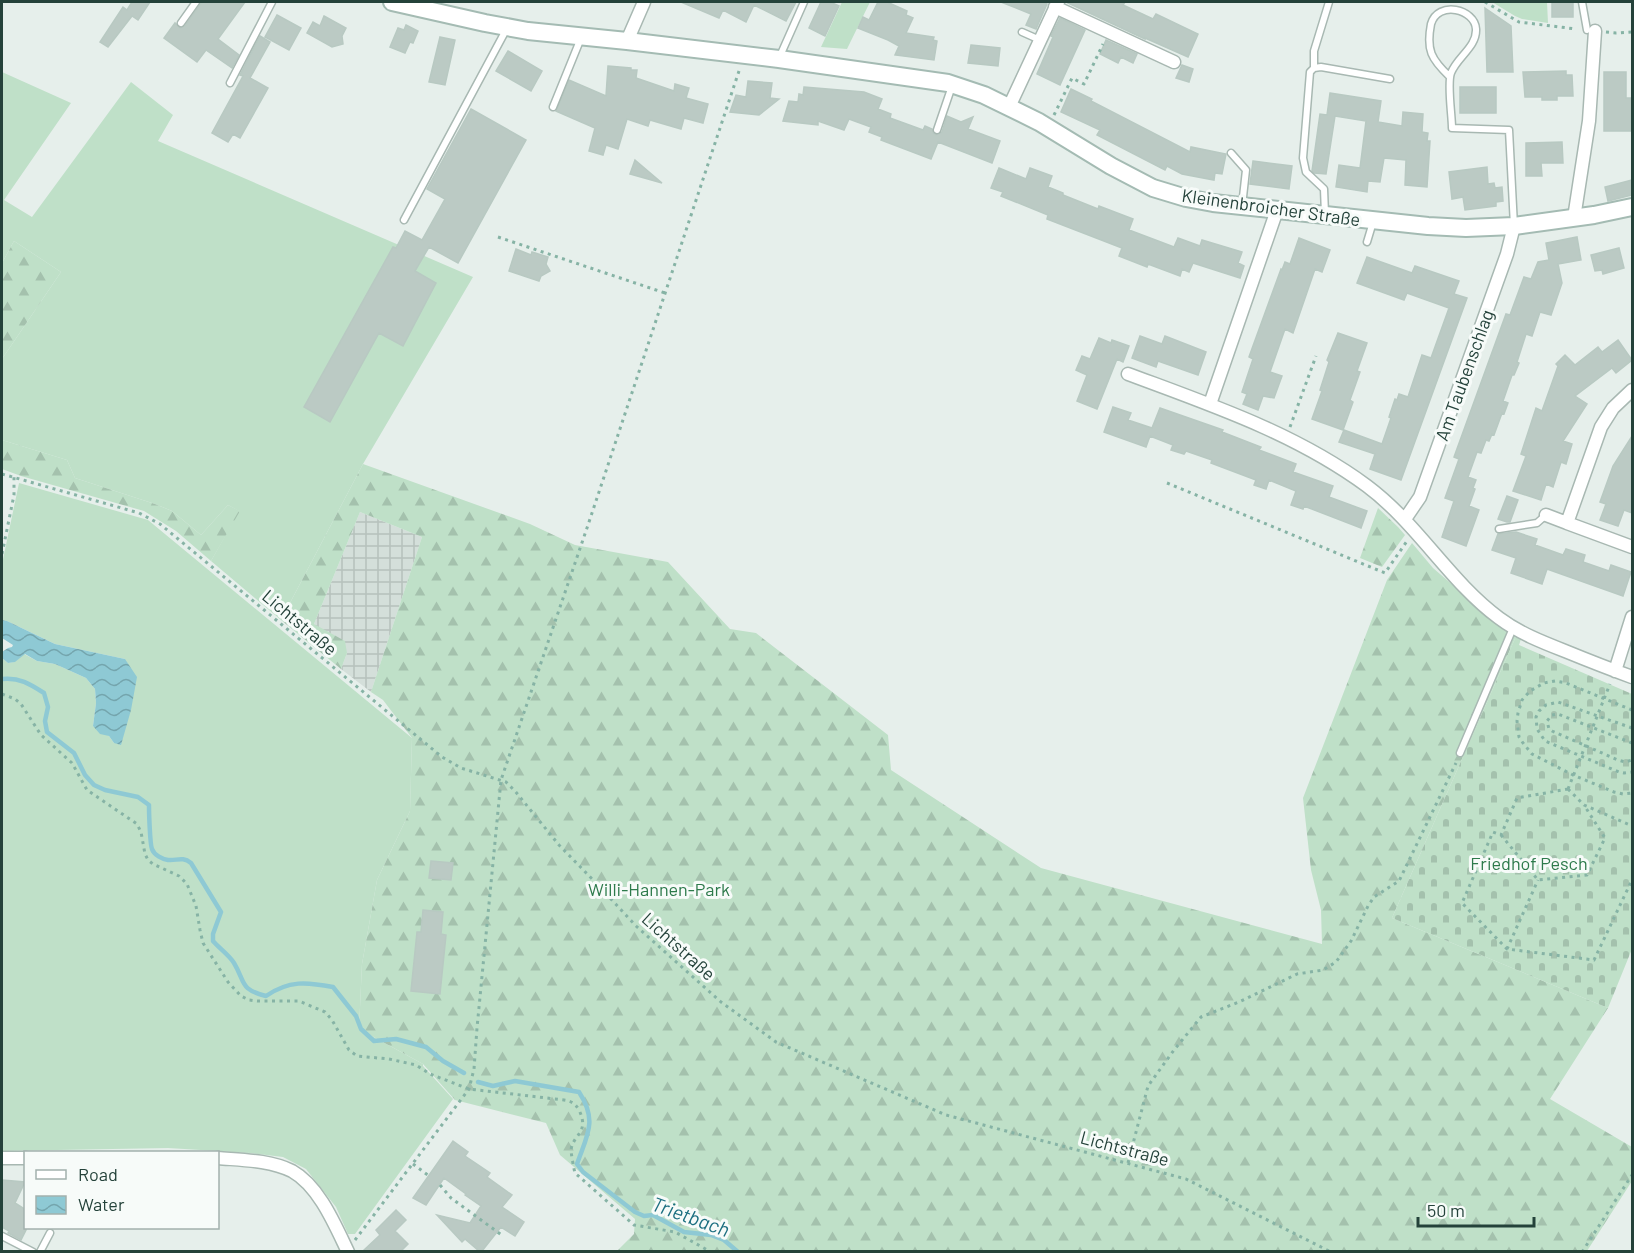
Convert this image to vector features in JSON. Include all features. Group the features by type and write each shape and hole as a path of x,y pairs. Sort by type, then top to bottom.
{"street":[{"name":"Kleinenbroicher Straße","path":"392,2 507,28 779,59 928,79 953,85 984,95 1049,127 1111,166 1153,188 1195,200 1447,228 1514,226 1632,207"},
{"path":"627,41 644,2"},
{"path":"1010,107 1056,4 1108,33 1174,62"},
{"path":"1574,218 1588,131 1591,30"},
{"path":"1210,404 1277,210"},
{"name":"Am Taubenschlag","path":"1405,519 1420,497 1507,254 1514,226"},
{"path":"1128,374 1250,420 1331,462 1379,496 1405,519 1472,593 1499,618 1534,638 1632,677"},
{"path":"1567,523 1601,428 1613,408 1632,390"},
{"path":"1546,515 1632,547"},
{"path":"1615,671 1632,617"},
{"path":"2,1158 24,1158"},
{"path":"219,1158 269,1164 294,1172 309,1185 323,1203 347,1251"}],"lane":[{"path":"181,23 196,2"},
{"path":"230,83 272,2"},
{"path":"779,59 804,2"},
{"path":"1314,68 1314,51 1329,2"},
{"path":"1582,2 1591,30"},
{"path":"1450,77 1433,59 1429,49 1434,12 1448,4 1457,6 1469,15 1476,29 1474,41 1455,65 1450,77 1452,128 1509,130 1514,226"},
{"path":"404,220 507,28"},
{"path":"1022,32 1040,40"},
{"path":"553,107 582,36"},
{"path":"1325,215 1324,189 1306,172 1303,158 1310,72 1314,68 1321,67 1390,79"},
{"path":"937,130 953,85"},
{"path":"1231,153 1246,170 1242,206"},
{"path":"1367,242 1373,220"},
{"path":"1499,529 1537,523 1546,515"},
{"path":"1460,753 1514,628"},
{"path":"40,1251 50,1233"},
{"path":"2,1236 33,1251"}],"path":[{"path":"1485,2 1519,22 1616,33 1632,32"},
{"path":"1049,127 1072,78 1084,84 1108,33"},
{"path":"347,1251 469,1089 474,1069 501,780 744,55"},
{"path":"498,237 665,293"},
{"path":"1286,437 1316,356"},
{"name":"Lichtstraße","path":"2,474 123,508 155,520 442,757 461,768 506,782 560,845 636,926 721,1002 776,1042 932,1110 972,1123 1172,1174 1331,1251"},
{"path":"2,554 14,495 14,477"},
{"path":"1167,483 1384,573 1415,531"},
{"path":"1568,789 1615,671"},
{"path":"1632,710 1566,683 1550,682 1530,691 1522,700 1516,721 1519,737 1536,757 1618,794 1632,793"},
{"path":"2,694 21,704 41,735 72,763 87,790 136,824 150,862 178,876 187,884 196,906 203,943 239,995 252,1000 303,1002 325,1012 347,1048 361,1057 416,1065 430,1074 469,1089 573,1102 583,1124 571,1151 573,1170 577,1175 634,1225 675,1232 711,1251"},
{"path":"1632,728 1558,702 1545,705 1536,717 1537,729 1545,741 1619,772 1632,772"},
{"path":"1632,743 1558,714 1552,715 1547,721 1552,731 1624,762 1632,760"},
{"path":"1128,1163 1148,1086 1174,1050 1201,1017 1239,1002 1296,974 1323,970 1336,962 1351,941 1374,897 1399,881 1460,753"},
{"path":"1538,880 1587,875 1605,837 1584,805 1568,789"},
{"path":"1501,835 1517,798 1568,789"},
{"path":"1584,805 1632,826"},
{"path":"1538,880 1501,835 1493,832 1462,903 1507,949 1594,960 1632,880"},
{"path":"1507,949 1538,880"},
{"path":"413,1164 429,1176"},
{"path":"1582,1251 1632,1175"},
{"path":"440,1185 450,1198 503,1236"}],"shaded area":[{"path":"360,512 422,537 371,692 341,669 347,653 314,624"}],"green space":[{"path":"842,2 870,2 847,49 821,47"},
{"path":"1492,2 1547,2 1548,23 1522,19"},
{"path":"2,72 71,103 4,200 32,217 131,82 173,115 158,141 473,277 363,464 281,620 211,561 239,511 228,505 201,535 172,511 75,478 67,460 2,440 2,359 61,272 14,241 2,263"},
{"path":"14,241 61,272 2,359 2,263"},
{"path":"2,440 67,460 75,478 172,511 201,535 228,505 240,511 211,561 176,531 144,511 2,469"},
{"name":"Willi-Hannen-Park","path":"363,464 530,524 575,545 668,562 730,629 756,633 888,735 891,770 1041,868 1322,944 1321,910 1311,870 1303,798 1387,580 1412,543 1433,568 1468,598 1517,634 1392,918 1608,1008 1550,1099 1632,1147 1632,1181 1587,1251 617,1251 634,1234 635,1219 560,1155 546,1123 455,1100 423,1064 359,1029 362,964 377,880 410,811 412,738 383,700 371,692 422,537 360,512 314,624 345,641 347,653 341,669 281,620"},
{"path":"19,483 148,520 412,738 410,811 377,880 362,964 359,1029 423,1064 453,1099 355,1234 348,1234 336,1207 306,1169 283,1157 168,1148 2,1151 2,658 8,663 14,662 24,654 37,661 55,664 86,678 95,689 93,726 109,736 114,743 125,659 55,644 2,620 2,564"},
{"path":"1378,508 1405,535 1382,567 1360,558"},
{"name":"Friedhof Pesch","path":"1517,634 1522,636 1519,645 1632,694 1632,949 1608,1008 1392,918"}],"water":[{"path":"2,620 55,644 125,659 137,677 121,745 114,743 109,736 100,734 93,726 95,689 86,678 55,664 37,661 25,654 15,662 8,663 2,658 2,652 13,645 2,638"}],"building":[{"path":"132,2 150,2 138,20 132,16 108,47 100,42 123,7 127,10"},
{"path":"202,2 245,2 218,39 239,55 232,68 206,50 197,62 164,38 175,23 180,28 185,26"},
{"path":"681,2 796,2 786,21 754,5 746,22 723,10 719,18"},
{"path":"821,2 830,2 839,6 825,36 809,28"},
{"path":"878,2 887,2 907,11 906,15 913,18 906,33 934,37 933,40 937,41 934,60 895,55 899,46 858,28 863,17 869,20"},
{"path":"1001,2 1047,4 1036,29 1026,25 1031,14"},
{"path":"1066,2 1125,2 1123,5 1153,19 1156,14 1198,34 1188,57"},
{"path":"1552,2 1573,2 1573,17 1552,17"},
{"path":"1485,8 1511,26 1513,72 1487,72"},
{"path":"277,15 301,28 289,50 265,37"},
{"path":"324,16 346,28 342,36 343,44 332,47 307,33 313,22 320,26"},
{"path":"1060,18 1085,30 1060,85 1037,74"},
{"path":"406,25 418,31 413,43 410,42 405,53 390,47 398,28 404,30"},
{"path":"260,36 270,42 250,78 268,88 240,138 233,134 228,142 212,133 243,76 240,75"},
{"path":"440,37 455,40 445,85 429,82"},
{"path":"1106,40 1137,54 1133,63 1121,57 1118,63 1100,54"},
{"path":"971,45 1000,48 998,66 968,63"},
{"path":"508,51 542,71 531,91 496,71"},
{"path":"1182,65 1193,69 1189,82 1176,78"},
{"path":"608,66 637,70 636,78 674,91 675,84 689,88 686,98 708,104 703,123 684,118 681,129 650,120 648,126 627,119 618,149 606,145 603,155 589,151 595,128 556,111 569,80 606,96"},
{"path":"1566,71 1566,75 1572,75 1573,96 1557,96 1557,100 1525,97 1523,72"},
{"path":"1604,72 1626,72 1626,98 1632,98 1631,131 1604,131"},
{"path":"748,81 772,83 770,98 779,99 759,115 730,112 736,95 746,97"},
{"path":"804,87 864,92 882,99 878,109 891,114 890,118 923,130 925,126 932,129 936,135 942,132 947,116 961,122 973,117 968,129 1000,141 992,163 938,142 931,159 881,140 882,137 869,132 871,127 849,119 844,130 818,121 818,125 783,121 789,101 798,102 799,94 803,95"},
{"path":"1460,87 1496,87 1496,113 1460,113"},
{"path":"1071,89 1190,152 1191,147 1226,154 1222,174 1215,173 1214,180 1182,174 1167,166 1165,170 1097,135 1100,130 1061,112"},
{"path":"1330,93 1381,101 1378,122 1402,126 1403,112 1423,114 1422,132 1428,133 1427,141 1430,141 1427,187 1405,185 1406,160 1384,158 1380,182 1368,181 1367,192 1336,187 1339,165 1360,168 1366,121 1335,116 1326,174 1314,173 1312,171 1320,114 1327,115"},
{"path":"471,109 526,140 458,263 429,247 415,271 436,283 403,346 379,333 330,422 304,407 393,247 396,248 405,231 422,240 445,199 427,189"},
{"path":"1562,142 1563,163 1541,163 1542,176 1526,176 1526,143"},
{"path":"635,160 662,183 630,174"},
{"path":"1253,161 1292,166 1289,189 1250,184"},
{"path":"1487,167 1488,184 1494,183 1495,188 1502,187 1503,201 1496,202 1496,206 1465,210 1463,197 1452,199 1449,172"},
{"path":"999,168 1026,179 1030,168 1052,176 1048,187 1098,209 1099,206 1133,219 1129,230 1174,247 1178,238 1200,246 1202,240 1242,252 1238,263 1244,266 1240,278 1193,263 1189,272 1182,269 1180,276 1119,256 1122,248 1047,219 1048,215 1001,196 1003,192 991,188"},
{"path":"1632,180 1632,195 1608,201 1605,187"},
{"path":"1577,237 1581,260 1558,264 1562,283 1551,315 1540,312 1532,336 1526,334 1517,362 1519,363 1503,401 1508,403 1504,414 1502,413 1494,435 1492,434 1489,441 1486,440 1481,453 1477,452 1468,477 1476,480 1469,506 1479,510 1466,546 1442,537 1454,501 1445,498 1459,459 1454,457 1506,314 1510,315 1524,277 1531,279 1538,262 1549,260 1546,243"},
{"path":"1299,238 1330,250 1322,272 1315,269 1293,333 1285,329 1270,372 1282,376 1274,398 1263,396 1258,410 1243,404 1247,394 1242,392 1253,359 1249,357 1281,269 1285,262 1290,264"},
{"path":"1619,248 1624,268 1603,274 1602,270 1595,271 1591,255"},
{"path":"516,249 531,255 532,252 548,257 546,264 550,271 541,276 539,281 509,271"},
{"path":"1367,257 1412,273 1415,266 1459,281 1454,294 1467,298 1401,480 1370,469 1375,454 1339,442 1344,430 1382,444 1395,399 1397,400 1399,394 1408,397 1422,355 1431,358 1449,308 1407,293 1404,300 1357,283"},
{"path":"1338,333 1367,343 1350,400 1353,402 1343,430 1312,419 1322,391 1320,390 1329,362 1327,360"},
{"path":"1140,336 1162,344 1165,336 1206,352 1198,375 1158,361 1156,367 1132,358"},
{"path":"1099,338 1129,346 1123,362 1117,359 1097,409 1077,401 1087,375 1076,370 1082,356 1090,359"},
{"path":"1618,340 1632,360 1616,373 1612,368 1575,396 1587,404 1563,441 1572,444 1566,464 1561,462 1553,487 1546,484 1541,500 1513,491 1526,456 1521,454 1536,408 1542,411 1558,366 1556,364 1565,355 1575,365 1598,347 1602,352"},
{"path":"1113,407 1131,413 1128,420 1152,428 1160,408 1223,430 1222,432 1261,447 1259,450 1296,464 1293,472 1333,486 1329,497 1367,511 1361,528 1304,506 1303,509 1291,505 1296,491 1269,480 1266,489 1254,485 1256,480 1211,463 1212,460 1186,451 1184,454 1171,450 1173,445 1150,436 1146,447 1104,432"},
{"path":"1632,436 1632,513 1624,510 1618,526 1600,520 1606,504 1600,502 1613,466"},
{"path":"1507,496 1518,500 1510,522 1498,519"},
{"path":"1516,532 1537,539 1535,545 1563,555 1566,549 1585,555 1583,562 1609,571 1611,565 1631,572 1623,596 1547,569 1542,584 1511,573 1516,558 1492,550 1498,534"},
{"path":"431,861 453,863 451,880 429,878"},
{"path":"423,910 443,912 441,934 446,935 440,994 411,991 417,932 421,932"},
{"path":"453,1141 468,1152 465,1156 490,1173 487,1177 512,1195 502,1207 524,1222 515,1236 501,1227 482,1251 465,1239 462,1242 437,1215 470,1223 481,1206 466,1194 444,1178 426,1205 413,1198"},
{"path":"2,1180 24,1182 15,1203 24,1209 24,1229 26,1230 21,1240 2,1227"},
{"path":"396,1210 406,1220 395,1231 408,1244 401,1251 363,1251 380,1235 376,1230"}],"waterway":[{"name":"Trietbach","path":"2,679 19,680 44,693 48,707 45,721 47,732 74,753 85,775 94,785 105,790 138,797 149,805 153,851 166,859 182,859 191,863 221,912 213,934 213,941 232,960 247,988 266,996 290,985 315,984 333,987 356,1016 361,1029 374,1041 396,1039 426,1047 443,1061 464,1073"},
{"name":"Trietbach","path":"478,1082 493,1086 515,1081 579,1092 585,1102 589,1120 587,1136 577,1164 583,1172 635,1212 644,1216 653,1215 684,1232 711,1235 724,1240 738,1252"}]}
